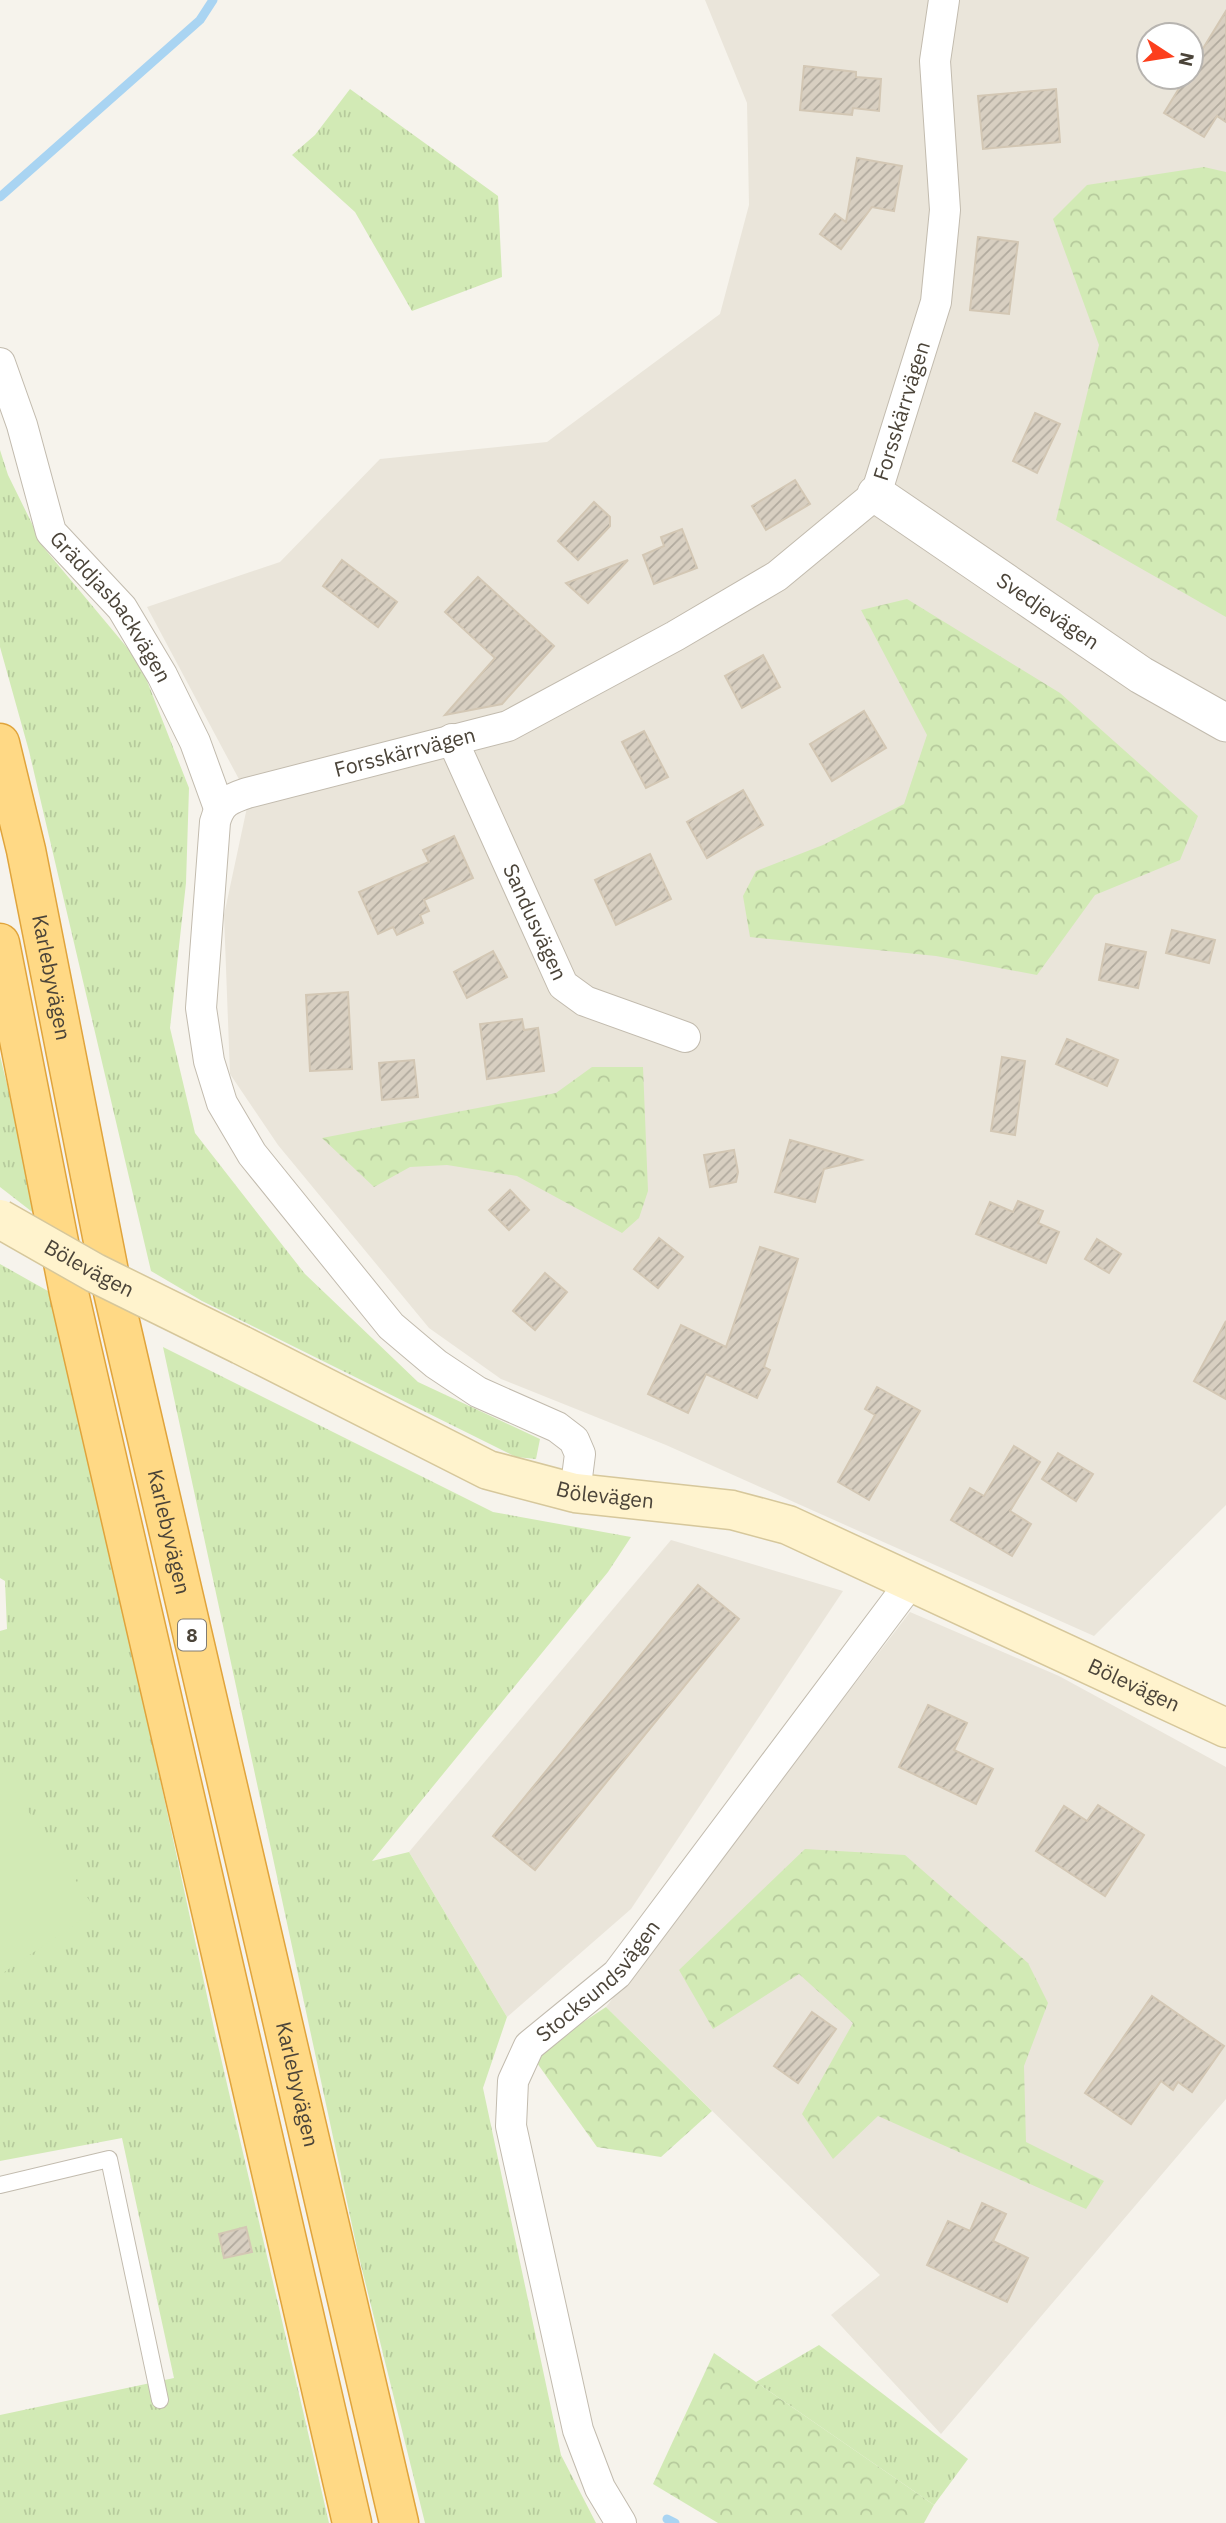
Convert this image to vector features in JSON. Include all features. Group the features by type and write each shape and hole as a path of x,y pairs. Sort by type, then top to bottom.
{"highway":[{"name":"Karlebyvägen","path":"0,743 26,850 113,1292 399,2523"},
{"name":"Karlebyvägen","path":"0,943 69,1293 352,2523"}],"main road":[{"name":"Bölevägen","path":"0,1219 95,1273 488,1470 575,1493 693,1504 789,1525 1226,1728"}],"street":[{"name":"Forsskärrvägen","path":"219,808 230,798 247,793 508,726 685,630 777,576 876,494 936,302 945,210 935,61 944,0"},
{"name":"Gräddjasbackvägen","path":"0,363 22,425 51,532 122,608 162,674 189,731 219,808"},
{"name":"Svedjevägen","path":"876,494 1141,675 1226,723"},
{"name":"Sandusvägen","path":"452,739 563,985 585,1001 685,1037"},
{"path":"219,808 215,822 201,1008 209,1061 222,1103 252,1154 391,1326 436,1364 478,1392 557,1427 575,1440 580,1454 575,1493"},
{"name":"Stocksundsvägen","path":"621,2523 600,2487 578,2430 510,2126 513,2081 529,2046 617,1974 911,1581"}],"lane":[{"path":"0,2185 109,2159 160,2400"}],"shaded area":[{"path":"705,0 1226,0 1226,1505 1094,1636 666,1445 501,1379 429,1328 278,1145 230,1074 224,915 249,798 147,607 280,562 380,459 547,442 720,314 749,205 747,103"},
{"path":"671,1540 843,1591 631,1909 507,2017 409,1852"},
{"path":"910,1612 1059,1676 1226,1767 1226,2099 941,2434 831,2315 880,2275 606,2007"}],"green space":[{"path":"350,89 498,196 502,277 412,311 355,212 292,155 315,135"},
{"path":"1204,167 1226,172 1226,617 1056,520 1099,345 1053,219 1087,185"},
{"path":"0,450 8,475 44,548 140,663 189,788 186,883 170,1028 195,1133 305,1274 418,1382 540,1439 536,1459 516,1457 202,1301 151,1271 29,751 0,647"},
{"path":"907,599 1060,693 1198,816 1180,860 1095,895 1037,975 936,956 750,937 743,896 756,871 823,845 904,804 927,735 861,610"},
{"path":"0,1056 40,1218 0,1187"},
{"path":"592,1067 643,1067 648,1191 639,1218 622,1233 517,1176 447,1165 410,1167 374,1187 322,1138 556,1093"},
{"path":"0,1264 55,1295 214,2028 329,2523 0,2523 0,2415 174,2378 122,2138 0,2161 0,1631 7,1629 5,1581 0,1578"},
{"path":"163,1347 493,1512 631,1537 608,1572 372,1861 409,1852 507,2017 483,2088 561,2455 596,2523 425,2523 358,2253"},
{"path":"0,1770 96,1910 0,1975"},
{"path":"805,1849 905,1855 1028,1963 1048,2003 1024,2066 1026,2142 1104,2181 1086,2209 878,2116 833,2159 802,2114 853,2023 799,1974 713,2029 679,1970"},
{"path":"606,2007 712,2111 661,2157 597,2147 532,2056"},
{"path":"819,2345 968,2459 934,2505 756,2382"},
{"path":"714,2353 934,2505 924,2523 718,2523 653,2484"}],"building":[{"path":"1226,11 1226,122 1217,116 1204,137 1164,113 1177,91 1205,91 1205,45"},
{"path":"804,66 856,72 856,77 881,79 879,111 853,108 852,115 800,110"},
{"path":"1056,89 1060,142 983,149 978,96"},
{"path":"857,158 902,166 894,211 872,207 841,249 820,234 835,214 846,222"},
{"path":"978,237 1018,242 1009,314 970,310"},
{"path":"1035,413 1060,424 1037,473 1013,461"},
{"path":"795,480 810,504 766,530 752,506"},
{"path":"594,502 610,517 610,526 578,560 558,541"},
{"path":"682,529 697,568 654,584 643,555 664,546 661,537"},
{"path":"342,560 397,602 378,627 323,586"},
{"path":"628,560 588,603 566,583"},
{"path":"478,577 554,646 502,704 445,715 495,658 445,612"},
{"path":"763,655 780,687 742,708 725,676"},
{"path":"864,711 886,748 832,781 810,744"},
{"path":"644,731 668,777 646,788 622,742"},
{"path":"743,790 763,825 707,858 687,822"},
{"path":"454,836 473,878 424,900 429,911 420,915 423,923 397,935 393,927 378,934 359,892 429,862 423,850"},
{"path":"650,854 671,899 616,925 595,880"},
{"path":"1172,930 1215,940 1209,963 1166,953"},
{"path":"1106,944 1146,952 1138,988 1099,980"},
{"path":"493,951 507,977 467,998 454,972"},
{"path":"348,992 352,1069 310,1071 306,995"},
{"path":"522,1019 524,1030 538,1028 544,1071 487,1079 480,1024"},
{"path":"1067,1039 1118,1060 1107,1086 1056,1064"},
{"path":"1002,1057 1025,1061 1015,1135 991,1131"},
{"path":"414,1060 418,1097 382,1100 379,1063"},
{"path":"790,1140 861,1160 824,1169 815,1202 775,1192"},
{"path":"734,1150 738,1172 736,1182 710,1187 704,1155"},
{"path":"510,1190 529,1210 509,1230 489,1210"},
{"path":"1018,1201 1043,1211 1038,1223 1059,1232 1046,1263 976,1234 990,1202 1013,1212"},
{"path":"659,1238 683,1257 658,1288 634,1269"},
{"path":"1097,1239 1121,1254 1109,1273 1085,1259"},
{"path":"760,1247 798,1259 764,1367 770,1370 757,1398 706,1374 688,1413 648,1394 681,1325 726,1347"},
{"path":"545,1273 567,1292 535,1330 513,1311"},
{"path":"1226,1321 1226,1399 1194,1381"},
{"path":"877,1387 920,1411 869,1500 838,1482 875,1415 865,1409"},
{"path":"1014,1446 1040,1462 1010,1511 1031,1524 1012,1556 951,1520 970,1488 984,1496"},
{"path":"1058,1453 1093,1474 1076,1501 1042,1479"},
{"path":"698,1585 739,1619 535,1870 493,1836"},
{"path":"928,1705 967,1723 954,1750 993,1769 976,1804 899,1767"},
{"path":"1098,1805 1144,1835 1105,1896 1036,1851 1064,1806 1087,1821"},
{"path":"1152,1996 1224,2046 1192,2092 1178,2082 1173,2090 1161,2081 1131,2124 1085,2093"},
{"path":"812,2012 836,2029 798,2083 774,2066"},
{"path":"982,2203 1006,2214 993,2241 1028,2258 1007,2302 927,2265 948,2221 970,2231"},
{"path":"246,2227 252,2252 224,2258 219,2234"}],"waterway":[{"path":"0,197 200,20 213,0"},
{"path":"667,2519 675,2523"}]}
